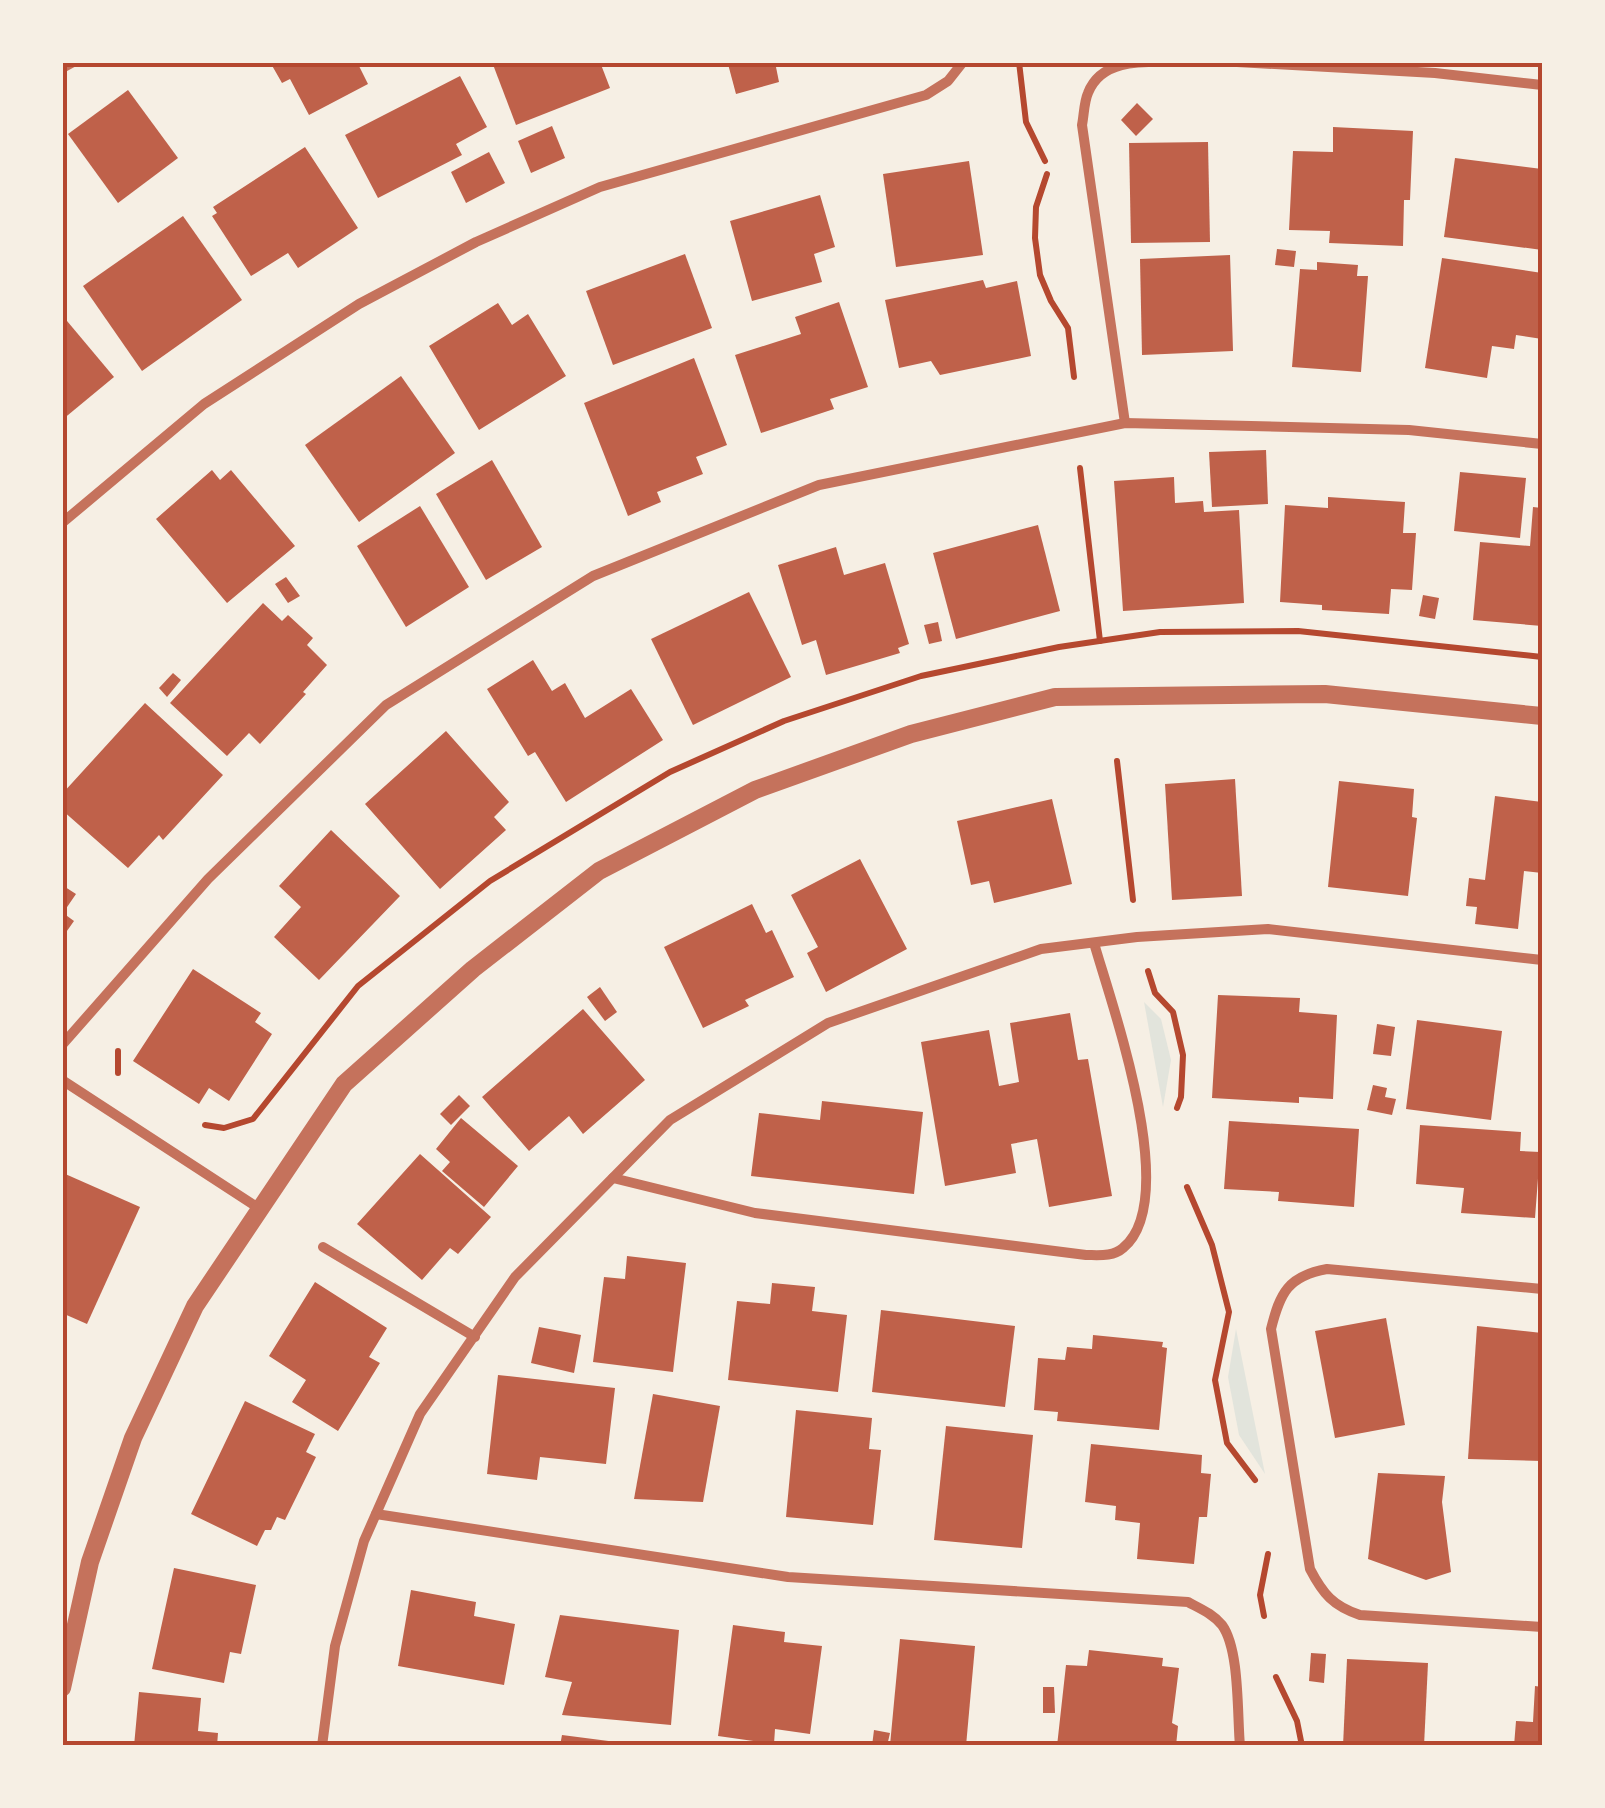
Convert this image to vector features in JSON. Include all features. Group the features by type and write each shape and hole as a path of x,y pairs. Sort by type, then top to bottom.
{"street":[{"path":"62,68 73,62"},
{"path":"62,523 204,404 359,304 476,242 600,187 926,95 948,81 962,62"},
{"path":"1125,423 1082,125 1088,92 1102,73 1114,65 1188,62"},
{"path":"1237,62 1435,73 1542,85"},
{"path":"62,1045 208,879 386,705 593,576 818,485 1125,423 1409,430 1542,444"},
{"path":"62,1688 90,1562 133,1438 195,1306 344,1084 472,969 599,871 756,790 911,734 1055,697 1325,694 1542,716"},
{"path":"322,1746 335,1646 364,1541 420,1414 515,1276 670,1120 828,1024 1041,950 1137,937 1268,929 1542,960"},
{"path":"613,1178 755,1213 1086,1255 1122,1250 1140,1228 1147,1182 1137,1092 1094,943"},
{"path":"62,1080 260,1209"},
{"path":"324,1247 475,1337"},
{"path":"1542,1289 1326,1270 1308,1272 1279,1298 1271,1328 1310,1569 1328,1599 1360,1615 1542,1627"},
{"path":"376,1514 788,1576 1188,1602 1212,1615 1224,1628 1232,1651 1240,1746"}],"path":[{"path":"1019,62 1026,122 1043,153 1048,177 1036,207 1040,275 1050,301 1068,328 1074,377"},
{"path":"1076,433 1100,640"},
{"path":"1116,761 1137,937"},
{"path":"1155,993 1173,1012 1183,1054 1182,1098 1171,1121"},
{"path":"1183,1169 1191,1202 1212,1245 1228,1312 1215,1380 1227,1443 1261,1488"},
{"path":"1266,1631 1260,1595 1270,1542"},
{"path":"1272,1666 1297,1721 1302,1746"}],"shaded area":[{"path":"1144,1002 1161,1019 1171,1060 1163,1107"},
{"path":"1236,1329 1265,1474 1239,1435 1228,1377"}],"building":[{"path":"270,62 357,62 368,84 309,115 290,79 282,83"},
{"path":"492,62 600,62 610,88 516,125"},
{"path":"775,62 779,82 736,94 728,64"},
{"path":"460,76 487,127 456,144 462,155 378,198 345,135"},
{"path":"128,90 178,158 118,203 68,134"},
{"path":"1137,103 1153,119 1136,136 1121,120"},
{"path":"552,126 565,158 531,173 518,141"},
{"path":"1333,127 1413,131 1403,246 1329,243 1330,231 1289,230 1293,151 1333,152"},
{"path":"1208,142 1210,242 1131,243 1129,143"},
{"path":"305,147 358,228 298,268 288,253 251,276 212,216 217,213 213,207"},
{"path":"489,152 505,183 466,203 451,172"},
{"path":"1455,158 1542,169 1542,250 1444,237"},
{"path":"969,161 983,255 896,267 883,174"},
{"path":"820,195 835,247 814,254 822,282 752,301 730,221"},
{"path":"183,216 242,300 142,371 83,286"},
{"path":"1277,249 1296,251 1294,267 1275,265"},
{"path":"685,254 712,328 613,365 586,291"},
{"path":"1230,255 1233,351 1142,355 1140,259"},
{"path":"1442,258 1542,273 1542,339 1516,335 1514,349 1492,346 1487,378 1425,368"},
{"path":"1317,262 1358,265 1357,276 1368,276 1361,372 1292,367 1300,269 1317,270"},
{"path":"983,280 986,288 1017,281 1031,356 940,375 931,361 899,368 885,300"},
{"path":"839,302 868,387 830,399 834,409 761,433 735,355 801,334 795,317"},
{"path":"498,303 512,325 528,314 566,376 479,430 429,346"},
{"path":"62,315 114,377 62,420"},
{"path":"694,358 727,445 696,457 703,474 657,492 661,502 628,516 584,403"},
{"path":"401,376 455,453 359,522 305,445"},
{"path":"1266,450 1268,504 1212,507 1209,452"},
{"path":"492,460 542,547 486,580 436,494"},
{"path":"212,470 220,480 231,470 295,546 227,603 156,519"},
{"path":"1460,472 1526,478 1520,538 1454,531"},
{"path":"1174,477 1175,503 1203,501 1204,512 1239,510 1244,603 1123,611 1114,481"},
{"path":"1328,497 1405,502 1403,533 1416,533 1412,590 1391,589 1389,614 1322,610 1322,605 1280,602 1285,505 1328,508"},
{"path":"420,506 469,587 406,627 357,546"},
{"path":"1533,507 1542,508 1542,626 1473,620 1480,542 1530,546"},
{"path":"1038,525 1060,611 956,639 933,553"},
{"path":"836,547 844,575 885,563 909,644 898,648 900,653 826,675 816,640 802,645 778,565"},
{"path":"286,577 300,596 288,603 275,584"},
{"path":"749,592 791,677 693,725 651,639"},
{"path":"1423,595 1439,598 1435,619 1419,616"},
{"path":"263,603 282,621 288,615 313,638 307,645 327,665 260,744 249,733 227,756 170,703"},
{"path":"938,622 942,641 929,644 924,625"},
{"path":"533,660 552,691 565,683 585,718 631,689 663,740 566,802 535,752 528,756 487,689"},
{"path":"173,673 181,680 167,697 159,688"},
{"path":"145,703 223,775 163,840 159,835 128,868 62,810 62,794"},
{"path":"446,731 509,802 494,817 506,830 440,889 365,804"},
{"path":"1235,779 1242,896 1172,900 1165,784"},
{"path":"1339,781 1414,789 1412,817 1417,818 1408,896 1328,887"},
{"path":"1495,796 1542,802 1542,873 1524,871 1518,929 1475,924 1477,907 1466,906 1469,878 1485,880"},
{"path":"1052,799 1072,884 994,903 989,881 971,885 957,821"},
{"path":"331,830 400,896 319,980 274,937 301,907 279,886"},
{"path":"860,859 907,949 826,992 807,953 818,947 791,895"},
{"path":"62,885 76,894 63,913 74,921 62,938"},
{"path":"752,904 766,933 772,930 794,977 745,1000 749,1006 703,1028 664,947"},
{"path":"193,969 261,1013 255,1022 272,1034 229,1101 209,1088 199,1104 133,1061"},
{"path":"600,987 617,1012 605,1021 587,997"},
{"path":"1218,995 1300,998 1299,1012 1337,1015 1333,1099 1299,1097 1299,1103 1212,1098"},
{"path":"583,1009 645,1080 583,1134 569,1116 529,1151 482,1097"},
{"path":"1070,1013 1078,1060 1088,1059 1112,1196 1049,1207 1037,1139 1011,1144 1016,1173 945,1186 921,1042 989,1030 999,1086 1019,1082 1010,1023"},
{"path":"1417,1020 1502,1031 1491,1120 1406,1109"},
{"path":"1377,1024 1395,1027 1391,1056 1373,1054"},
{"path":"1373,1085 1387,1088 1385,1097 1396,1099 1392,1115 1367,1110"},
{"path":"459,1095 470,1106 451,1125 440,1114"},
{"path":"822,1101 923,1112 914,1194 751,1176 759,1113 820,1120"},
{"path":"461,1118 518,1166 484,1207 442,1171 450,1162 436,1149"},
{"path":"1229,1121 1359,1129 1354,1207 1278,1201 1279,1192 1224,1189"},
{"path":"1420,1125 1521,1132 1520,1151 1540,1152 1535,1218 1461,1213 1464,1188 1416,1184"},
{"path":"420,1154 491,1217 458,1254 450,1248 422,1280 357,1224"},
{"path":"63,1173 140,1207 87,1324 62,1313"},
{"path":"627,1256 686,1263 673,1372 593,1362 604,1277 625,1279"},
{"path":"315,1282 387,1328 369,1357 380,1363 338,1431 292,1402 306,1380 269,1356"},
{"path":"772,1283 815,1287 812,1311 847,1315 838,1392 728,1380 737,1301 770,1304"},
{"path":"881,1310 1015,1326 1005,1407 872,1392"},
{"path":"1386,1318 1405,1425 1335,1438 1315,1331"},
{"path":"1477,1326 1542,1333 1542,1461 1468,1459"},
{"path":"539,1327 581,1335 574,1373 531,1363"},
{"path":"1093,1335 1163,1342 1162,1347 1167,1348 1159,1430 1057,1421 1058,1412 1034,1410 1038,1358 1065,1360 1067,1347 1092,1349"},
{"path":"498,1375 615,1388 606,1464 540,1457 537,1480 487,1474"},
{"path":"653,1394 720,1406 703,1502 634,1499"},
{"path":"245,1401 315,1434 306,1452 316,1457 285,1520 277,1517 257,1546 191,1514"},
{"path":"796,1410 872,1418 869,1449 881,1450 873,1525 786,1517"},
{"path":"946,1426 1033,1435 1022,1548 934,1540"},
{"path":"1091,1444 1202,1455 1201,1473 1211,1474 1207,1517 1199,1517 1194,1564 1137,1559 1140,1523 1115,1520 1116,1506 1085,1502"},
{"path":"1378,1473 1445,1476 1442,1502 1451,1572 1426,1580 1368,1559"},
{"path":"174,1568 256,1585 241,1654 230,1652 224,1683 152,1669"},
{"path":"411,1590 476,1602 474,1616 515,1624 504,1685 398,1666"},
{"path":"560,1615 679,1630 671,1725 562,1715 572,1682 545,1677"},
{"path":"733,1625 785,1632 784,1642 822,1646 810,1734 775,1729 774,1744 718,1736"},
{"path":"900,1639 975,1646 966,1746 890,1745"},
{"path":"1089,1650 1163,1658 1162,1666 1179,1668 1172,1723 1178,1726 1176,1746 1057,1746 1066,1665 1087,1666"},
{"path":"1311,1653 1326,1654 1324,1683 1309,1681"},
{"path":"1347,1659 1428,1663 1424,1746 1343,1746"},
{"path":"1535,1686 1542,1687 1542,1746 1514,1746 1516,1721 1533,1722"},
{"path":"1043,1687 1054,1687 1055,1713 1043,1713"},
{"path":"139,1692 201,1698 198,1731 218,1733 217,1746 134,1746"},
{"path":"874,1730 890,1733 887,1746 872,1746"},
{"path":"562,1735 624,1743 560,1746"}]}
